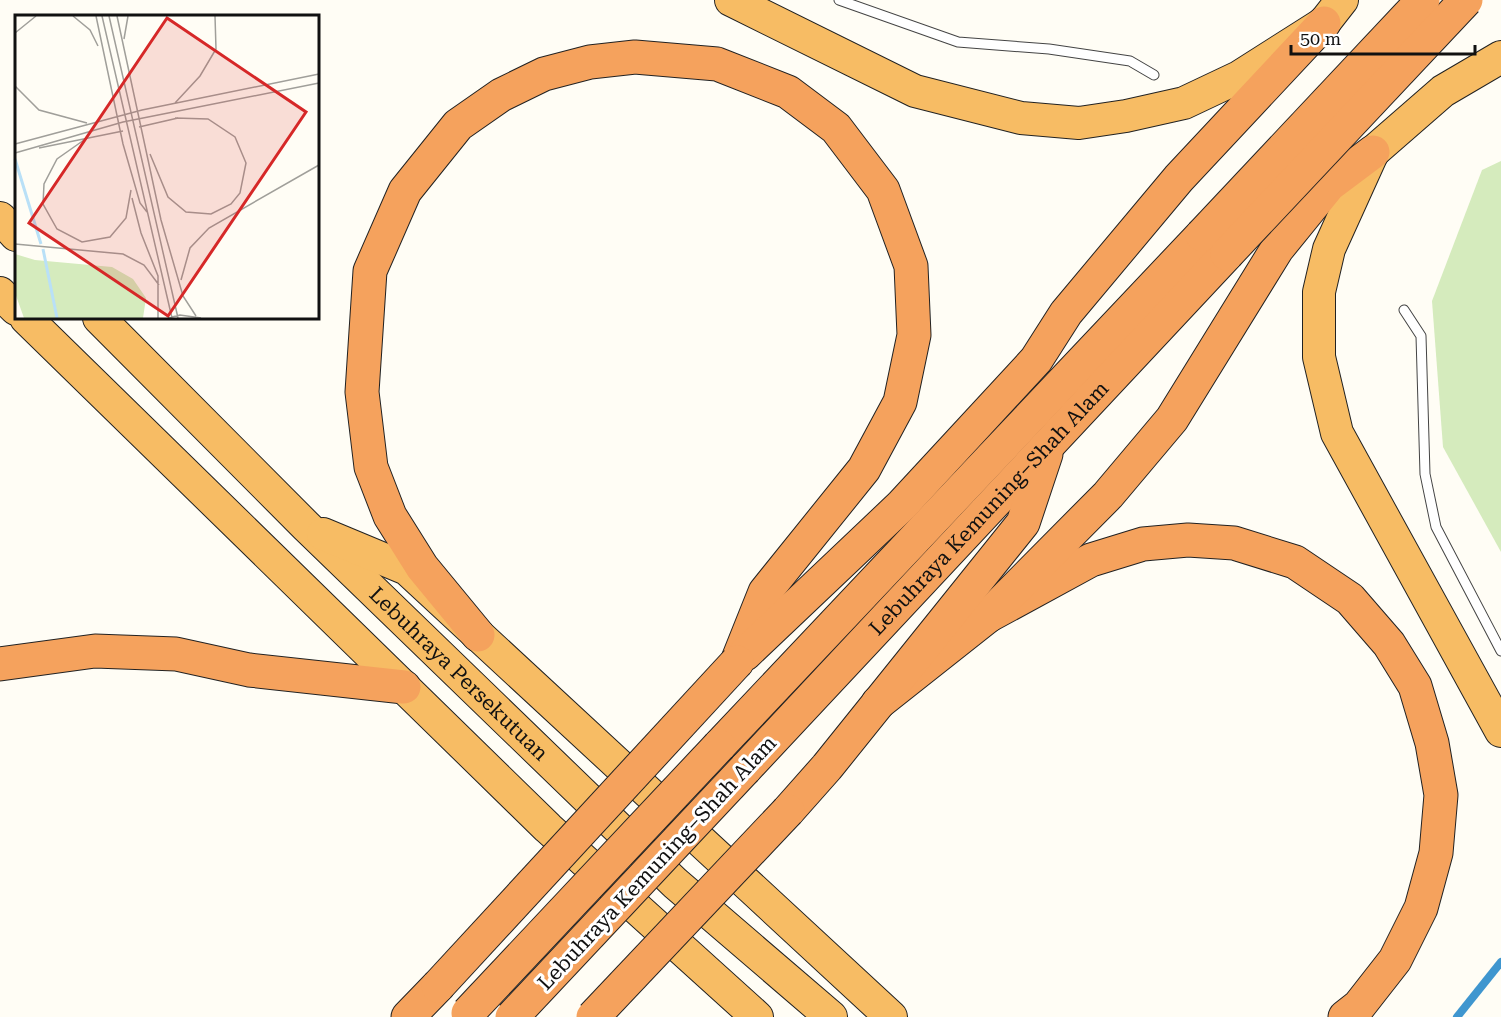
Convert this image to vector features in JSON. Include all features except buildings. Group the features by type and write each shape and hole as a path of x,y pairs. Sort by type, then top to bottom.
{"highway":[{"path":"731,0 915,91 1021,118 1079,123 1126,116 1184,103 1239,77 1334,12"},
{"name":"Lebuhraya Kemuning–Shah Alam","path":"466,1015 1423,0"},
{"name":"Lebuhraya Kemuning–Shah Alam","path":"512,1017 1466,0"},
{"path":"408,1017 737,662 902,505 1036,360 1066,313 1179,178 1334,12"},
{"path":"478,635 422,567 390,516 370,467 362,392 370,271 405,191 458,125 501,95 544,74 590,62 635,57 717,64 788,92 836,128 883,190 912,266 914,336 900,402 869,460 765,592 737,662"},
{"path":"878,704 988,616 1108,495 1172,419 1277,249 1329,185 1373,152 1443,91 1501,57"},
{"path":"1373,152 1329,249 1319,292 1319,357 1337,433 1501,731"},
{"path":"0,218 15,234"},
{"path":"0,293 15,308"},
{"path":"1036,360 1140,300"},
{"path":"28,320 548,828 757,1017"},
{"name":"Lebuhraya Persekutuan","path":"101,320 306,526 675,883 831,1017"},
{"path":"593,1017 788,811 878,704 1023,523 1050,444"},
{"path":"306,526 406,569 891,1017"},
{"path":"988,616 1090,560 1143,544 1188,540 1233,543 1295,562 1350,598 1389,644 1415,686 1432,743 1441,795 1436,853 1420,908 1395,960 1359,1006 1345,1017"},
{"path":"0,664 95,651 176,654 249,670 404,687"}],"lane":[{"path":"839,0 958,42 1049,49 1130,61 1155,75"},
{"path":"1404,310 1421,336 1425,474 1436,527 1501,651"}],"green space":[{"path":"1501,161 1501,552 1443,447 1432,301 1482,170"}],"waterway":[{"path":"1457,1017 1501,962"}]}
